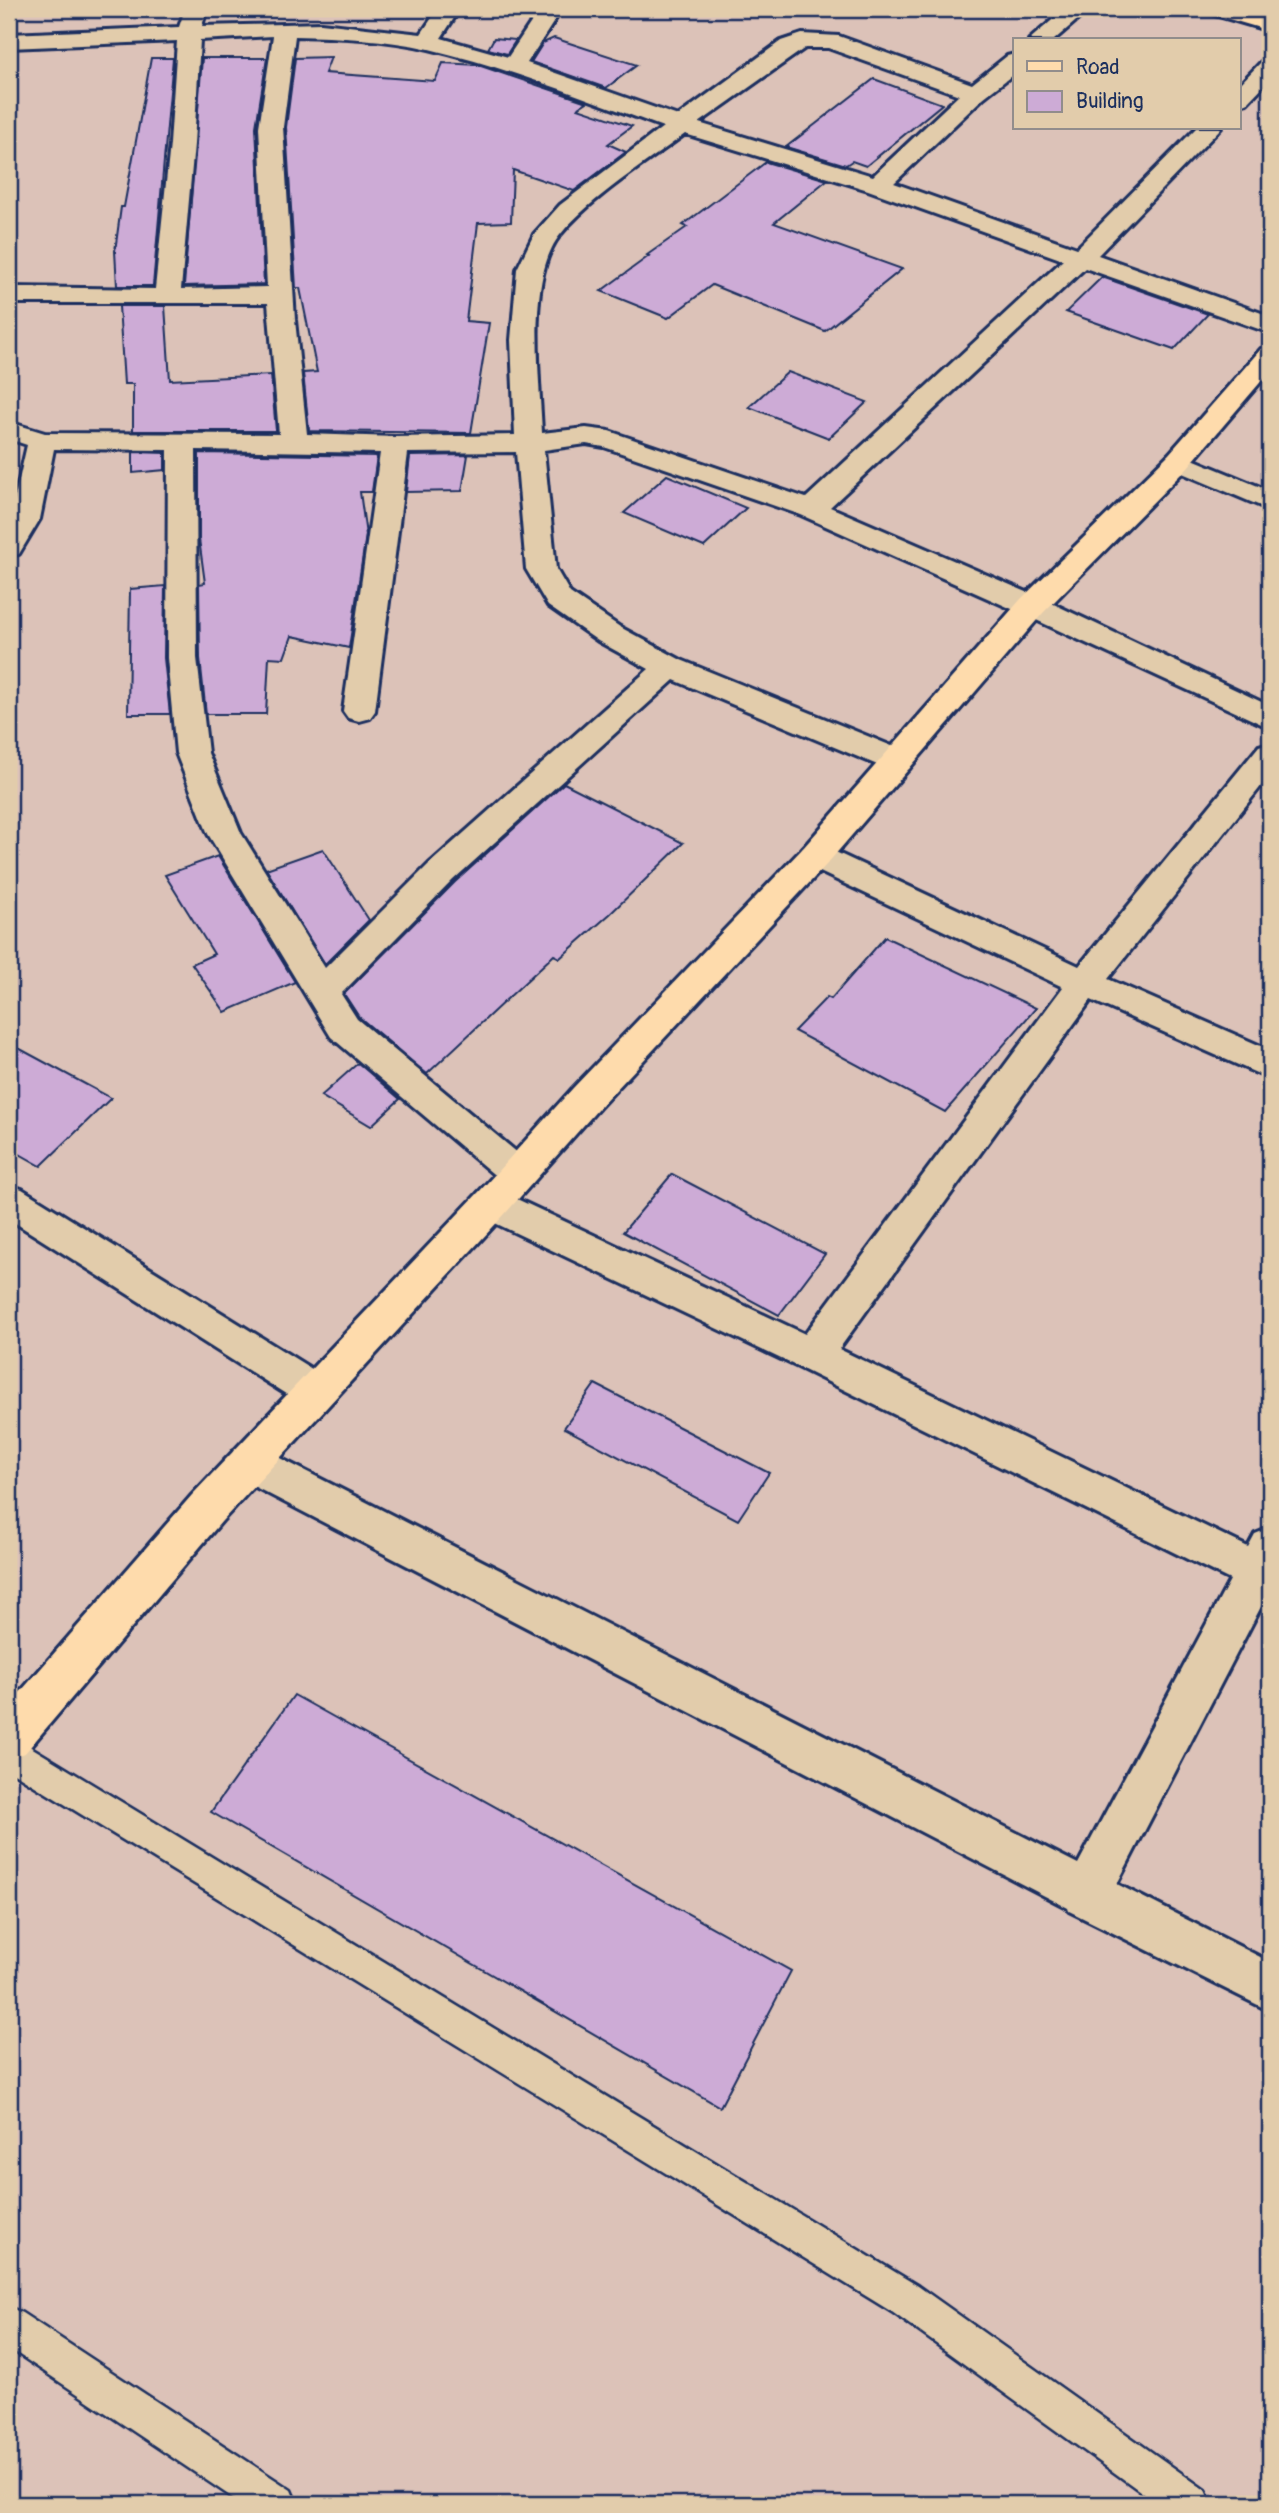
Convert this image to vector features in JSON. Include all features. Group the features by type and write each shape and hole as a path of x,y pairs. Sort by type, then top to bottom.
{"main road":[{"path":"1220,9 1270,24"},
{"path":"9,1738 314,1391 491,1204 595,1087 815,856 1032,606 1178,461 1270,355"}],"street":[{"path":"428,42 449,9"},
{"path":"514,66 551,9"},
{"path":"1043,38 1079,9"},
{"path":"9,41 192,20 285,29 320,19 354,31 428,42 514,66 681,125 877,185 1270,326"},
{"path":"167,297 192,20"},
{"path":"285,29 271,127 280,295 294,442"},
{"path":"898,761 670,667 609,634 559,599 541,569 529,443 524,340 530,269 547,234 569,211 789,46 802,41 831,41 975,93"},
{"path":"877,185 975,93 1013,63"},
{"path":"1240,97 1270,66"},
{"path":"811,509 1080,258 1207,130"},
{"path":"9,295 280,295"},
{"path":"9,430 42,442 294,442 395,445 529,443 586,436 610,439 811,509 1032,606 1270,718"},
{"path":"9,548 26,519 42,442"},
{"path":"182,442 182,658 192,753 225,834 344,1028 518,1174"},
{"path":"359,711 395,445"},
{"path":"1178,461 1270,501"},
{"path":"322,992 441,872 670,667"},
{"path":"811,1355 1085,983 1270,754"},
{"path":"815,856 1085,983 1270,1065"},
{"path":"9,1200 314,1391"},
{"path":"491,1204 1266,1566 1086,1895"},
{"path":"249,1463 1086,1895 1270,1987"}],"lane":[{"path":"9,1752 905,2299 1191,2504"},
{"path":"9,2326 277,2504"}],"building":[{"path":"494,38 516,40 507,54 488,49"},
{"path":"554,38 637,65 606,88 531,62 543,43"},
{"path":"331,57 325,73 435,81 443,63 478,65 587,102 578,108 632,126 608,144 626,152 574,191 513,170 511,222 478,223 466,321 489,323 471,433 309,431 303,373 317,372 300,288 296,288 286,127 295,58"},
{"path":"151,58 173,58 153,286 117,286 115,251 121,207 124,207"},
{"path":"202,58 267,58 256,127 264,284 184,286"},
{"path":"874,79 942,104 866,166 852,161 846,165 786,147"},
{"path":"766,162 827,180 774,223 902,269 825,331 712,285 668,318 601,291 687,227 683,225"},
{"path":"1102,277 1208,314 1174,350 1066,312"},
{"path":"119,306 165,306 170,380 271,375 276,431 133,431 133,384 124,384"},
{"path":"788,372 867,402 829,438 749,407"},
{"path":"133,452 165,453 165,470 133,473"},
{"path":"199,453 377,456 372,492 360,492 366,535 349,648 292,636 284,658 269,657 266,714 206,714 200,658 199,584 205,583 199,539"},
{"path":"468,455 462,491 406,492 410,456"},
{"path":"667,475 746,508 704,547 624,513"},
{"path":"165,586 164,658 170,714 128,714 130,589"},
{"path":"564,783 683,843 610,914 560,958 554,955 427,1074 359,1017 344,994 455,882"},
{"path":"323,849 369,920 325,964 266,869"},
{"path":"218,856 295,982 225,1012 192,964 214,954 165,875"},
{"path":"885,937 1036,1008 945,1112 794,1031 827,997 831,999"},
{"path":"9,1043 111,1098 41,1166 9,1148"},
{"path":"358,1063 400,1099 371,1126 321,1096"},
{"path":"672,1174 825,1254 779,1315 623,1232"},
{"path":"595,1384 769,1473 738,1520 564,1428"},
{"path":"294,1695 791,1971 720,2107 211,1812"}]}
